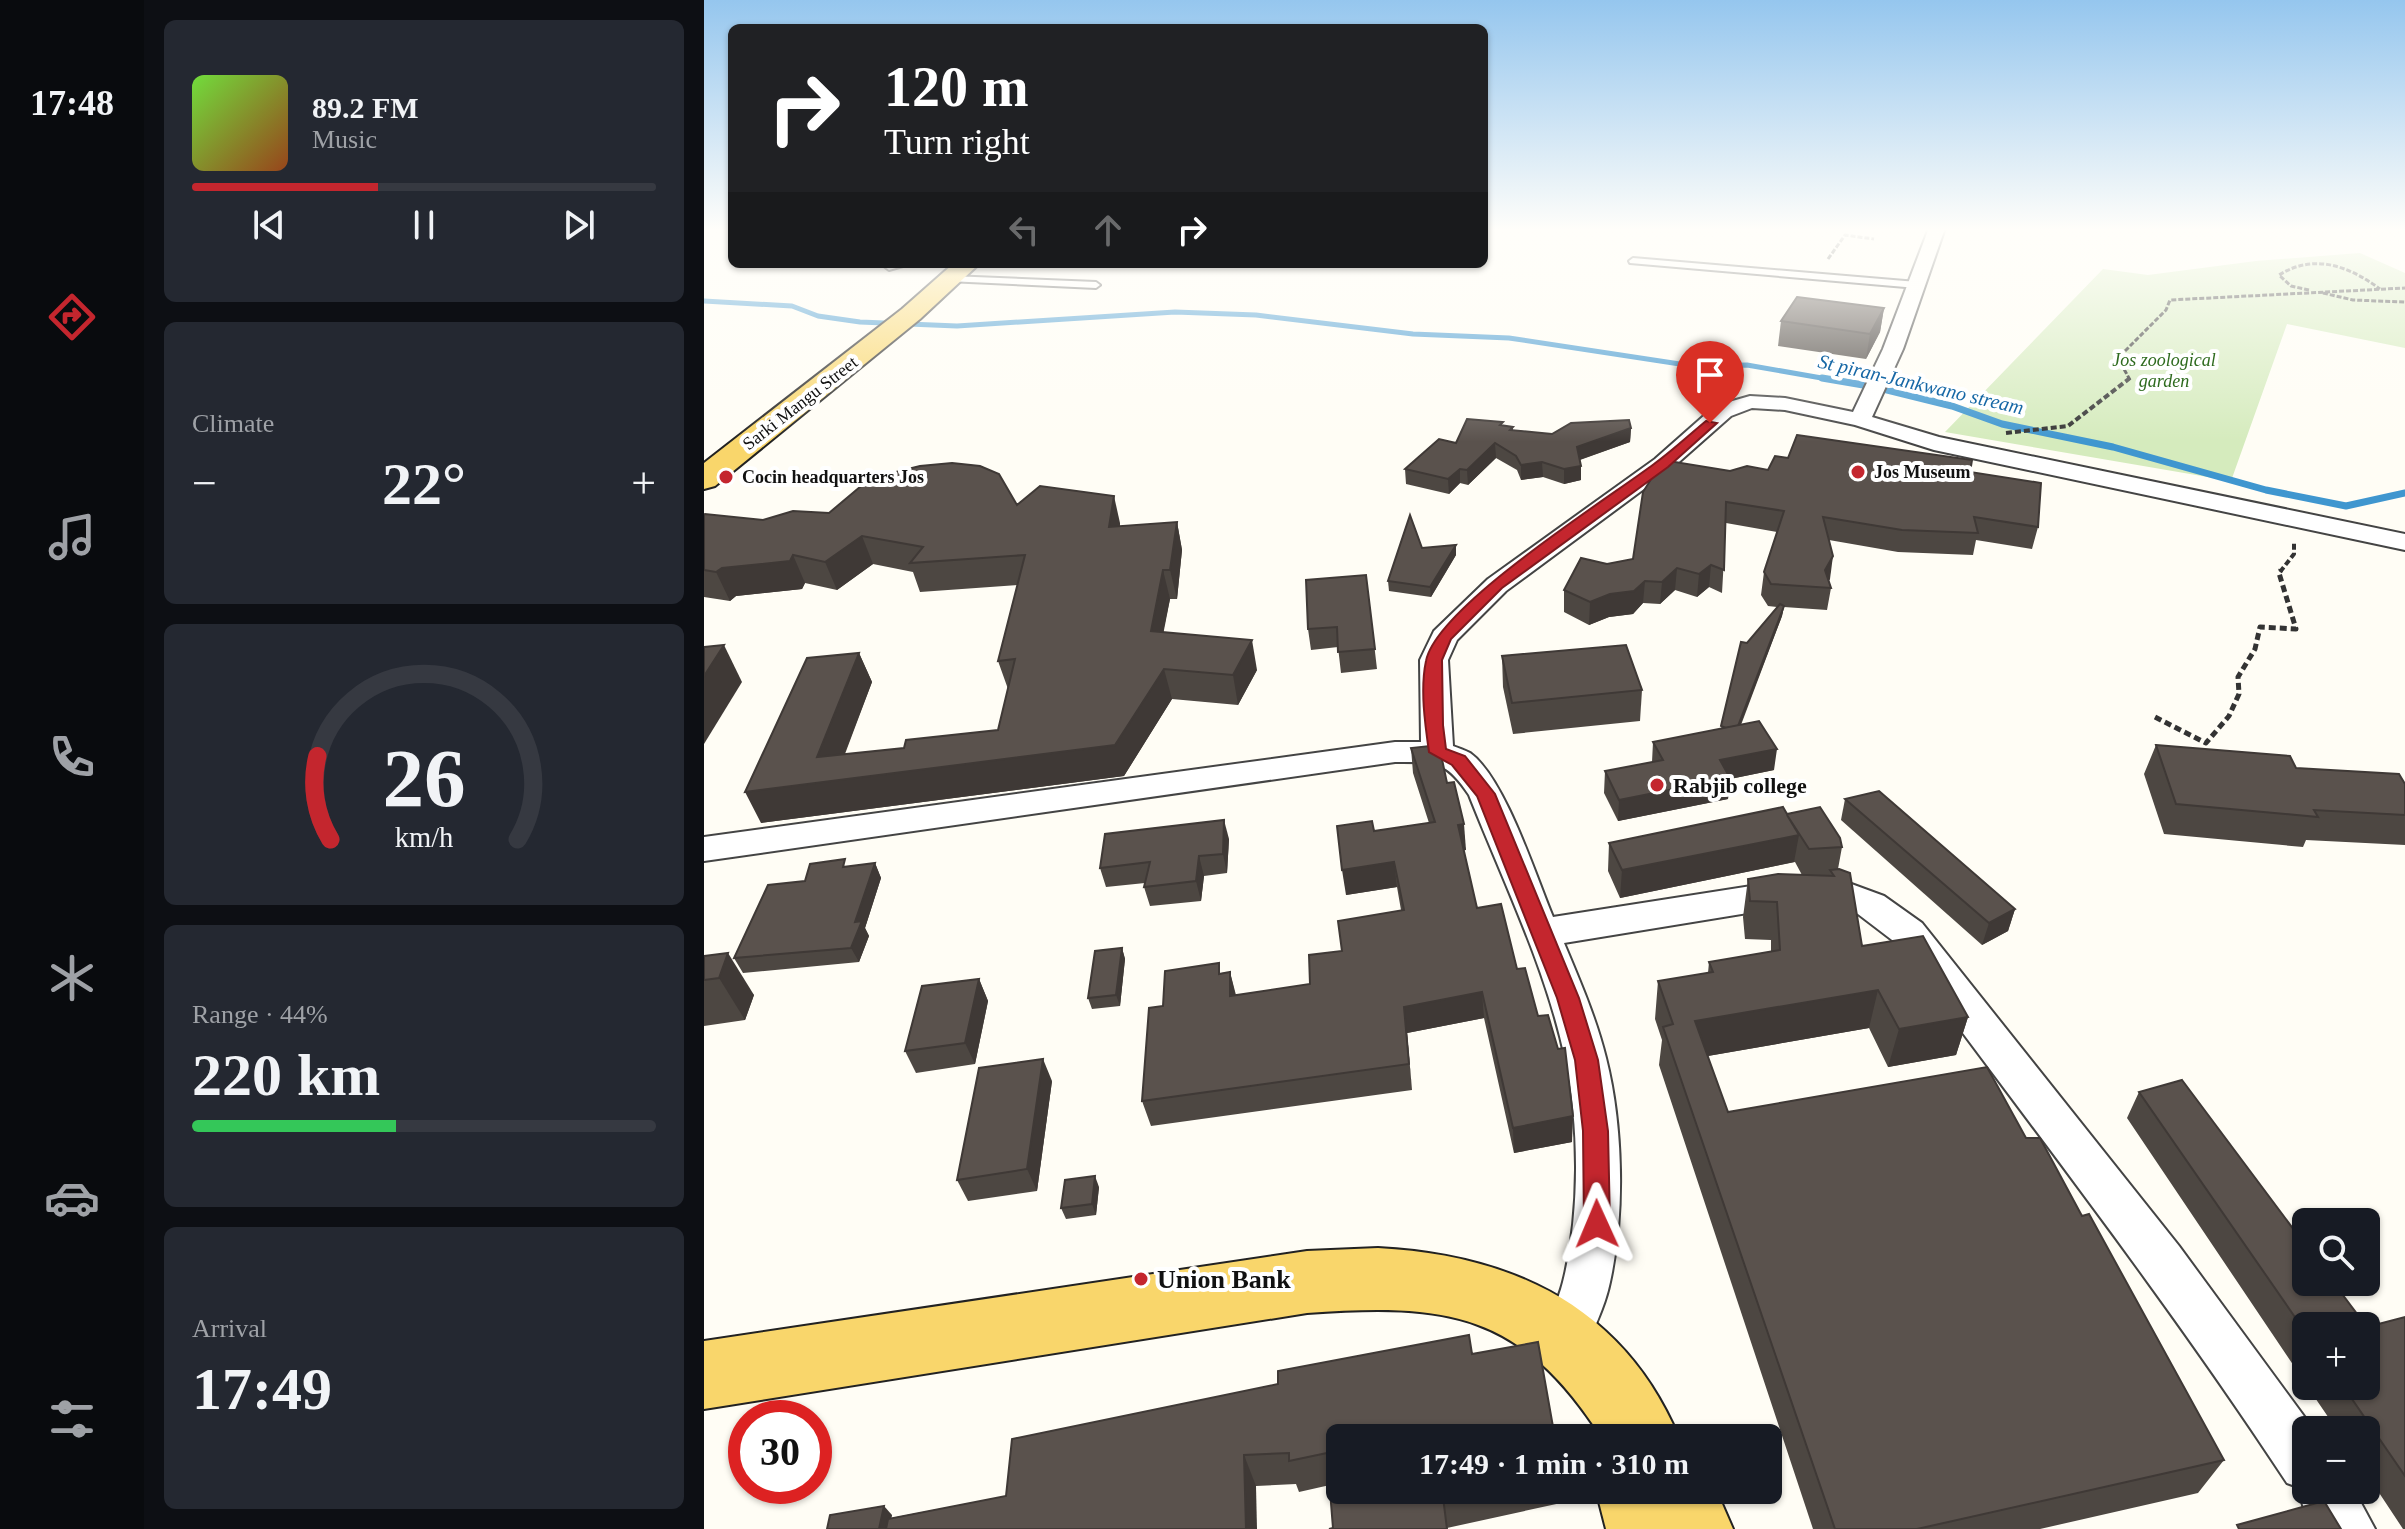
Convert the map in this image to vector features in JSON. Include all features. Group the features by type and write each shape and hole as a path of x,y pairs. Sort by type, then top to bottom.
{"main road":[{"name":"Sarki Mangu Street","path":"704,479 927,299"},
{"path":"704,1375 1307,1282 1412,1279 1469,1290 1509,1304 1543,1321 1630,1424"},
{"path":"1637,1504 1643,1529"},
{"path":"1683,1504 1696,1529"}],"street":[{"path":"1860,420 1911,299"},
{"path":"1438,752 1434,725 1434,660 1444,637 1497,585 1663,464 1723,411 1735,405 1766,402 1860,420 1934,443 2405,542"},
{"path":"704,849 1395,752 1438,752 1458,760 1485,794 1568,998 1586,1060 1595,1131 1597,1224 1586,1285 1596,1386"},
{"path":"1542,933 1784,894 1835,891 1871,905 1909,933 2137,1230 2292,1443"},
{"path":"2332,1504 2348,1529"}],"path":[{"path":"1934,443 1967,436 2068,426 2131,379 2118,358 2166,310 2170,300 2180,299"},
{"path":"2350,299 2405,302"},
{"path":"2155,717 2206,743 2229,716 2239,694 2238,677 2255,649 2260,627 2296,629 2279,573 2294,554 2295,520"}],"green space":[{"name":"Jos zoological garden","path":"2074,299 2405,299 2405,348 2287,324 2231,481 1945,432"}],"building":[{"path":"1795,299 1884,308 1870,334 1781,321"},
{"path":"1467,419 1503,422 1500,425 1513,427 1510,430 1552,434 1571,423 1629,420 1631,428 1577,447 1581,466 1564,469 1542,462 1521,465 1516,456 1495,443 1467,470 1460,469 1448,479 1405,469 1439,439 1456,443"},
{"path":"1797,435 1972,460 1970,472 2041,483 2038,527 1974,517 1978,533 1902,530 1823,517 1833,556 1825,570 1831,588 1771,584 1764,572 1784,511 1726,502 1724,570 1711,565 1699,574 1677,568 1662,582 1645,581 1634,591 1610,594 1590,602 1564,590 1581,558 1607,564 1633,559 1643,492 1663,460 1730,471 1747,466 1768,470 1775,456 1788,458"},
{"path":"952,463 980,466 999,474 1017,505 1040,486 1114,496 1109,527 1177,522 1170,570 1163,570 1151,631 1252,640 1233,675 1164,669 1115,745 745,792 807,658 859,653 817,757 904,748 906,740 998,730 1015,659 998,661 1025,555 910,563 923,547 862,536 825,562 793,555 790,561 722,568 716,572 704,570 704,515 763,520 793,511 829,513 861,486 888,474 920,466"},
{"path":"1410,515 1422,548 1456,545 1430,587 1388,581"},
{"path":"1366,575 1375,649 1338,652 1337,627 1308,629 1306,580"},
{"path":"1780,604 1784,606 1738,726 1721,726 1741,642 1747,643"},
{"path":"724,645 704,676 704,647"},
{"path":"1626,645 1642,690 1512,703 1502,656"},
{"path":"1759,721 1777,749 1720,760 1730,778 1619,800 1605,771 1663,760 1653,742"},
{"path":"1439,745 1447,783 1454,782 1464,824 1458,825 1477,908 1501,904 1517,969 1525,968 1538,1016 1548,1015 1558,1049 1565,1048 1573,1116 1513,1128 1482,992 1404,1007 1409,1064 1142,1101 1149,1008 1163,1006 1165,971 1219,963 1219,974 1230,972 1230,996 1310,984 1309,955 1342,951 1338,921 1404,910 1394,862 1342,870 1337,826 1372,821 1374,831 1435,822 1411,748"},
{"path":"2156,745 2290,756 2296,768 2399,774 2405,784 2405,815 2314,810 2318,817 2176,804"},
{"path":"1879,791 2015,909 1989,923 1845,799"},
{"path":"1783,807 1787,814 1820,807 1840,838 1842,847 1809,849 1787,815 1799,835 1622,870 1609,843"},
{"path":"1224,820 1223,854 1199,856 1196,881 1144,887 1150,862 1100,868 1105,834"},
{"path":"845,859 843,867 875,863 855,922 862,921 851,948 734,958 768,885 805,881 810,864"},
{"path":"1830,870 1850,873 1862,946 1923,936 1968,1017 1899,1029 1878,990 1695,1021 1728,1112 1987,1067 2026,1138 2040,1138 2082,1216 2089,1214 2224,1460 1917,1529 1835,1529 1663,1027 1673,1024 1658,981 1713,972 1709,962 1780,950 1777,902 1750,901 1748,879 1778,874 1834,876"},
{"path":"1122,948 1116,995 1088,998 1095,951"},
{"path":"728,953 719,978 704,980 704,956"},
{"path":"979,979 965,1043 905,1051 922,986"},
{"path":"1043,1059 1027,1169 957,1180 979,1068"},
{"path":"2182,1080 2292,1227 2292,1296 2344,1296 2356,1312 2292,1313 2139,1092"},
{"path":"1095,1176 1092,1204 1061,1208 1065,1180"},
{"path":"2405,1317 2405,1476 2380,1440 2380,1416 2364,1416 2353,1400 2380,1400 2380,1324"},
{"path":"1469,1335 1472,1354 1538,1342 1553,1424 1326,1424 1326,1453 1289,1461 1289,1453 1244,1455 1246,1529 886,1529 888,1519 1006,1496 1012,1439 1278,1384 1278,1371"},
{"path":"1331,1504 1444,1504 1447,1529 1329,1529 1333,1528"},
{"path":"2313,1504 2326,1504 2341,1529 2239,1529 2237,1525"},
{"path":"884,1506 879,1529 827,1529 830,1515"}],"waterway":[{"name":"St piran-Jankwano stream","path":"704,301 792,306 818,316 860,322 957,326 1175,312 1256,315 1413,334 1509,338 1693,366 1747,365 1833,380"},
{"name":"St piran-Jankwano stream","path":"1822,378 1875,387 1952,406 2002,424 2113,447 2266,490 2346,506 2405,493"}],"place":[{"name":"Jos Museum","path":"1858,472"},
{"name":"Cocin headquarters Jos","path":"726,477"},
{"name":"Rabjib college","path":"1657,785"},
{"name":"Union Bank","path":"1141,1279"}],"route":[{"path":"1597,1224 1595,1131 1586,1060 1568,998 1485,794 1458,760 1438,752 1434,725 1434,660 1444,637 1497,585 1663,464 1710,423"}]}
